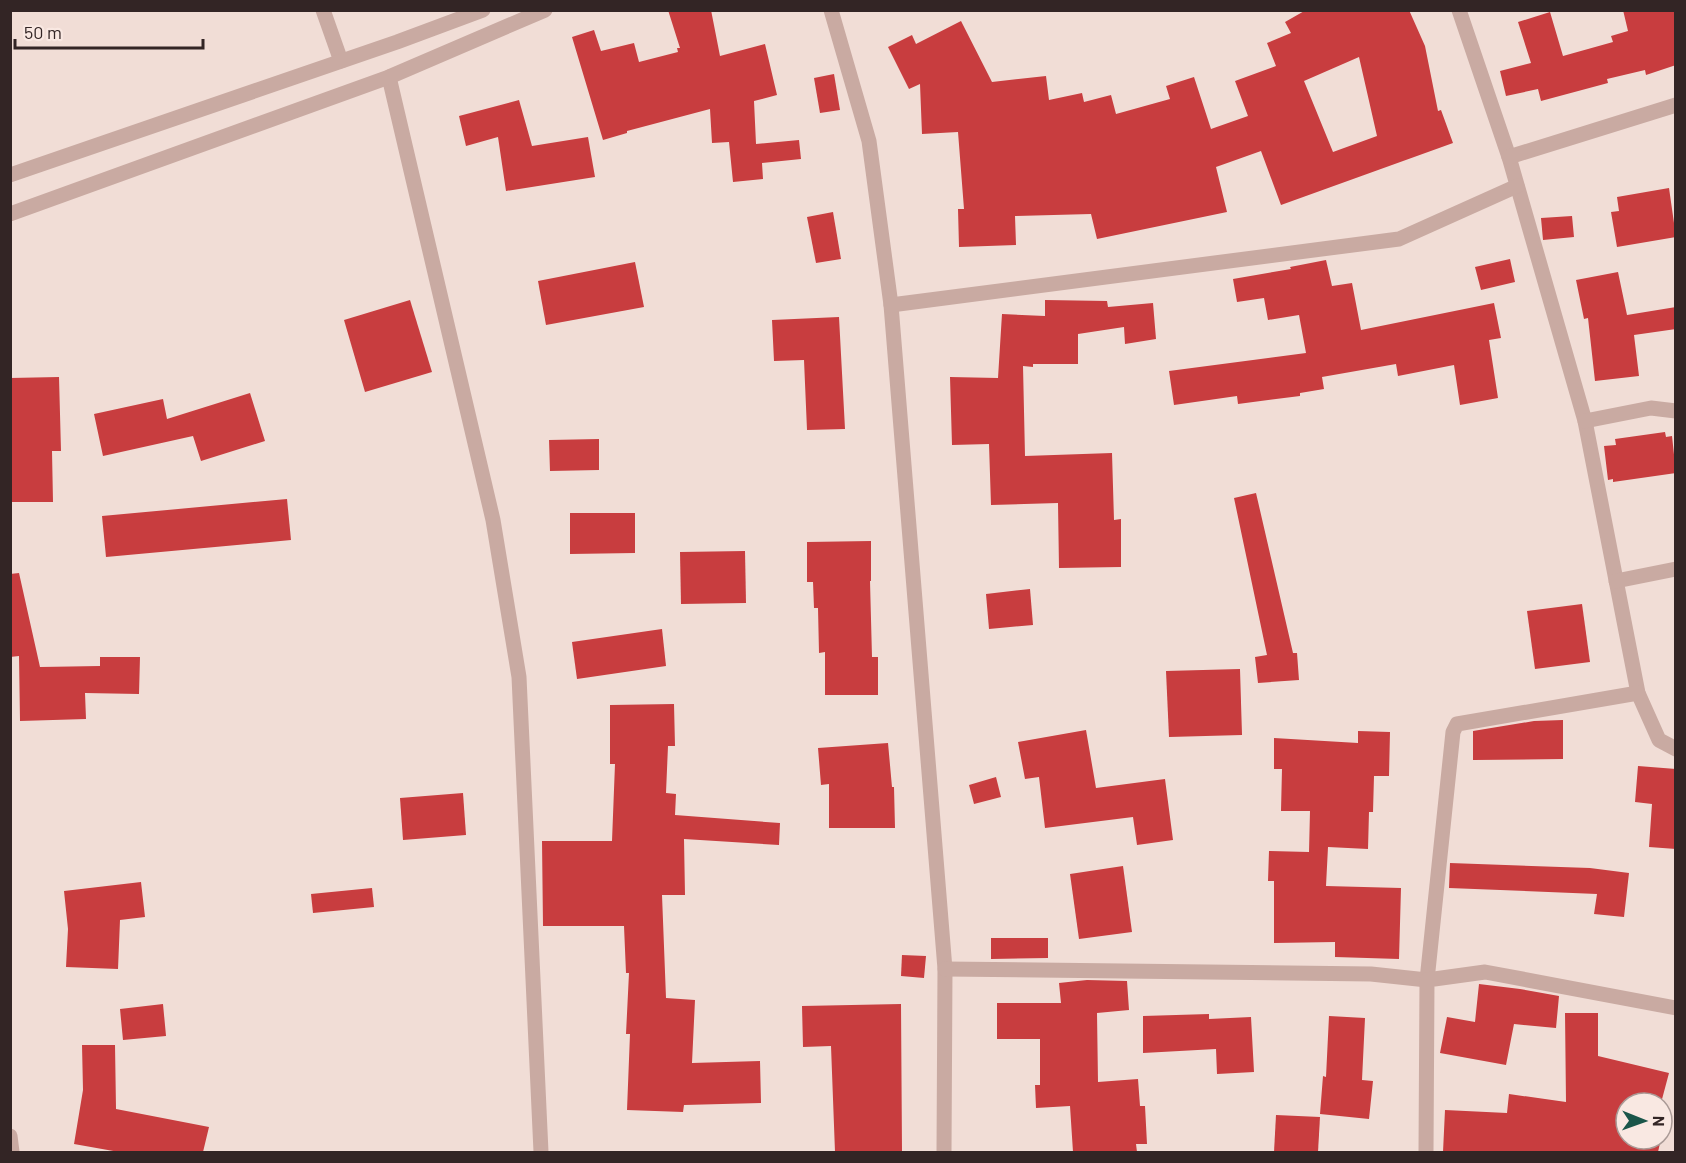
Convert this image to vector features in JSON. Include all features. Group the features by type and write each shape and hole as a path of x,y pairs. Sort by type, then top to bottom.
{"street":[{"path":"323,10 341,61"},
{"path":"10,175 483,10"},
{"path":"10,214 389,77 545,10"},
{"path":"831,10 869,141 891,305 945,969 944,1152"},
{"path":"1459,10 1509,157 1585,421 1638,693 1659,740 1676,749"},
{"path":"389,77 492,520 519,677 541,1152"},
{"path":"1509,157 1676,105"},
{"path":"891,305 1399,239 1517,186"},
{"path":"1585,421 1651,408 1676,411"},
{"path":"1616,581 1676,568"},
{"path":"1426,1152 1427,980 1453,732 1457,724 1638,693"},
{"path":"945,969 1371,974 1427,980 1485,972 1676,1008"},
{"path":"10,1136 12,1152"}],"building":[{"path":"668,10 711,10 720,56 765,44 777,95 754,101 756,144 799,140 801,159 762,163 763,179 733,182 729,142 712,143 710,109 627,131 627,133 603,140 572,37 594,30 601,51 634,43 639,62 678,52 677,48 680,48"},
{"path":"1306,10 1409,10 1425,46 1438,111 1441,110 1453,143 1281,205 1261,151 1216,167 1227,212 1097,239 1091,214 1015,216 1016,245 959,247 958,209 964,209 958,132 922,134 920,84 909,89 888,47 912,35 916,44 961,21 992,82 1046,76 1049,100 1082,93 1084,102 1111,95 1116,114 1170,99 1166,86 1194,77 1211,129 1248,116 1235,81 1276,66 1267,43 1291,33 1285,22","holes":["1359,57 1377,136 1333,152 1304,81"]},
{"path":"1623,10 1676,10 1676,65 1646,75 1645,70 1607,79 1608,83 1541,101 1538,89 1506,96 1500,71 1531,63 1518,22 1550,12 1563,56 1613,42 1611,36 1628,31"},
{"path":"834,74 840,110 820,113 814,78"},
{"path":"519,100 532,146 588,137 595,177 506,191 498,137 466,146 459,116"},
{"path":"1669,188 1676,237 1617,247 1611,212 1619,211 1617,197"},
{"path":"833,212 841,259 816,263 807,217"},
{"path":"1572,216 1574,237 1543,240 1541,218"},
{"path":"1510,259 1515,282 1481,290 1475,267"},
{"path":"1326,260 1332,286 1352,283 1361,330 1494,303 1501,338 1489,340 1498,398 1460,405 1454,365 1398,376 1396,364 1322,377 1324,389 1300,393 1300,396 1238,404 1237,396 1174,405 1169,371 1306,353 1299,315 1268,320 1264,298 1237,302 1233,279 1291,269 1290,267"},
{"path":"635,262 644,307 546,325 538,281"},
{"path":"1618,272 1627,315 1676,307 1676,329 1634,335 1639,376 1595,381 1588,318 1584,319 1576,280"},
{"path":"410,300 432,372 365,392 344,320"},
{"path":"1045,300 1107,301 1108,307 1153,303 1156,339 1125,344 1124,327 1078,334 1078,364 1023,366 1025,456 1112,453 1114,520 1121,519 1121,567 1059,568 1058,503 991,505 989,444 952,445 950,377 998,378 1002,314 1045,316"},
{"path":"839,317 845,429 807,430 804,360 774,361 772,320"},
{"path":"59,377 61,451 52,451 53,502 10,502 10,378"},
{"path":"250,393 265,441 201,461 193,436 103,456 94,414 163,399 167,419"},
{"path":"1665,432 1666,437 1672,436 1676,473 1613,482 1613,479 1608,480 1604,446 1616,445 1615,439"},
{"path":"599,439 599,470 550,471 549,440"},
{"path":"1256,493 1293,653 1297,653 1299,680 1258,683 1255,657 1267,655 1234,498"},
{"path":"287,499 291,540 106,557 102,516"},
{"path":"570,513 635,513 635,553 570,554"},
{"path":"871,541 872,657 878,657 878,695 825,695 825,652 819,653 818,608 814,608 813,582 807,582 807,542"},
{"path":"745,551 746,603 681,604 680,552"},
{"path":"19,573 40,667 100,666 100,657 140,657 139,694 85,693 86,719 20,721 19,656 10,657 10,574"},
{"path":"1030,589 1033,625 989,629 986,594"},
{"path":"1582,604 1590,662 1535,669 1527,611"},
{"path":"662,629 666,666 577,679 572,642"},
{"path":"1240,669 1242,735 1169,737 1166,671"},
{"path":"674,704 675,746 668,746 666,793 676,794 675,815 780,823 779,845 684,839 685,895 662,895 666,998 695,1000 692,1063 760,1061 761,1103 684,1105 683,1112 627,1110 630,1034 626,1034 629,973 626,973 624,926 543,926 542,841 612,841 615,764 610,764 610,705"},
{"path":"1563,720 1563,759 1473,760 1473,731 1534,721"},
{"path":"1086,730 1096,788 1165,779 1173,840 1137,845 1133,817 1045,828 1039,777 1025,779 1018,742"},
{"path":"1358,731 1390,732 1389,776 1374,776 1373,812 1369,812 1368,849 1328,847 1326,886 1401,888 1399,959 1335,957 1335,942 1274,943 1274,881 1268,881 1269,851 1309,852 1310,811 1281,811 1282,769 1274,769 1274,738 1358,743"},
{"path":"888,743 892,787 894,787 895,828 829,828 829,784 821,785 818,748"},
{"path":"1638,766 1676,769 1676,849 1649,847 1652,804 1635,802"},
{"path":"996,777 1001,797 974,804 969,785"},
{"path":"463,793 466,835 403,840 400,798"},
{"path":"1450,863 1590,868 1629,873 1624,917 1594,914 1597,894 1449,888"},
{"path":"1123,866 1132,932 1079,939 1070,874"},
{"path":"141,882 145,917 120,920 118,969 66,967 68,929 64,891"},
{"path":"372,888 374,907 313,913 311,894"},
{"path":"991,938 1048,938 1048,958 991,959"},
{"path":"902,955 926,956 924,978 901,976"},
{"path":"1087,980 1127,981 1129,1010 1097,1013 1098,1082 1138,1079 1140,1106 1145,1106 1147,1144 1136,1144 1137,1152 1073,1152 1070,1106 1036,1108 1035,1085 1040,1085 1040,1039 997,1039 997,1003 1061,1003 1059,983"},
{"path":"1479,984 1559,996 1556,1028 1514,1024 1506,1065 1440,1053 1447,1017 1475,1022"},
{"path":"163,1004 166,1036 123,1040 120,1009"},
{"path":"901,1004 902,1152 835,1152 831,1046 803,1047 802,1006"},
{"path":"1565,1013 1598,1013 1598,1056 1669,1073 1664,1091 1614,1091 1614,1151 1658,1152 1443,1152 1445,1110 1507,1113 1509,1094 1566,1102"},
{"path":"1209,1014 1209,1019 1251,1017 1254,1072 1217,1074 1216,1049 1143,1053 1143,1016"},
{"path":"1329,1016 1365,1018 1362,1080 1373,1081 1369,1119 1320,1114 1323,1076 1326,1077"},
{"path":"82,1045 115,1045 116,1109 209,1127 203,1152 119,1152 74,1144 83,1090"},
{"path":"1276,1115 1320,1117 1318,1152 1274,1152"}]}
